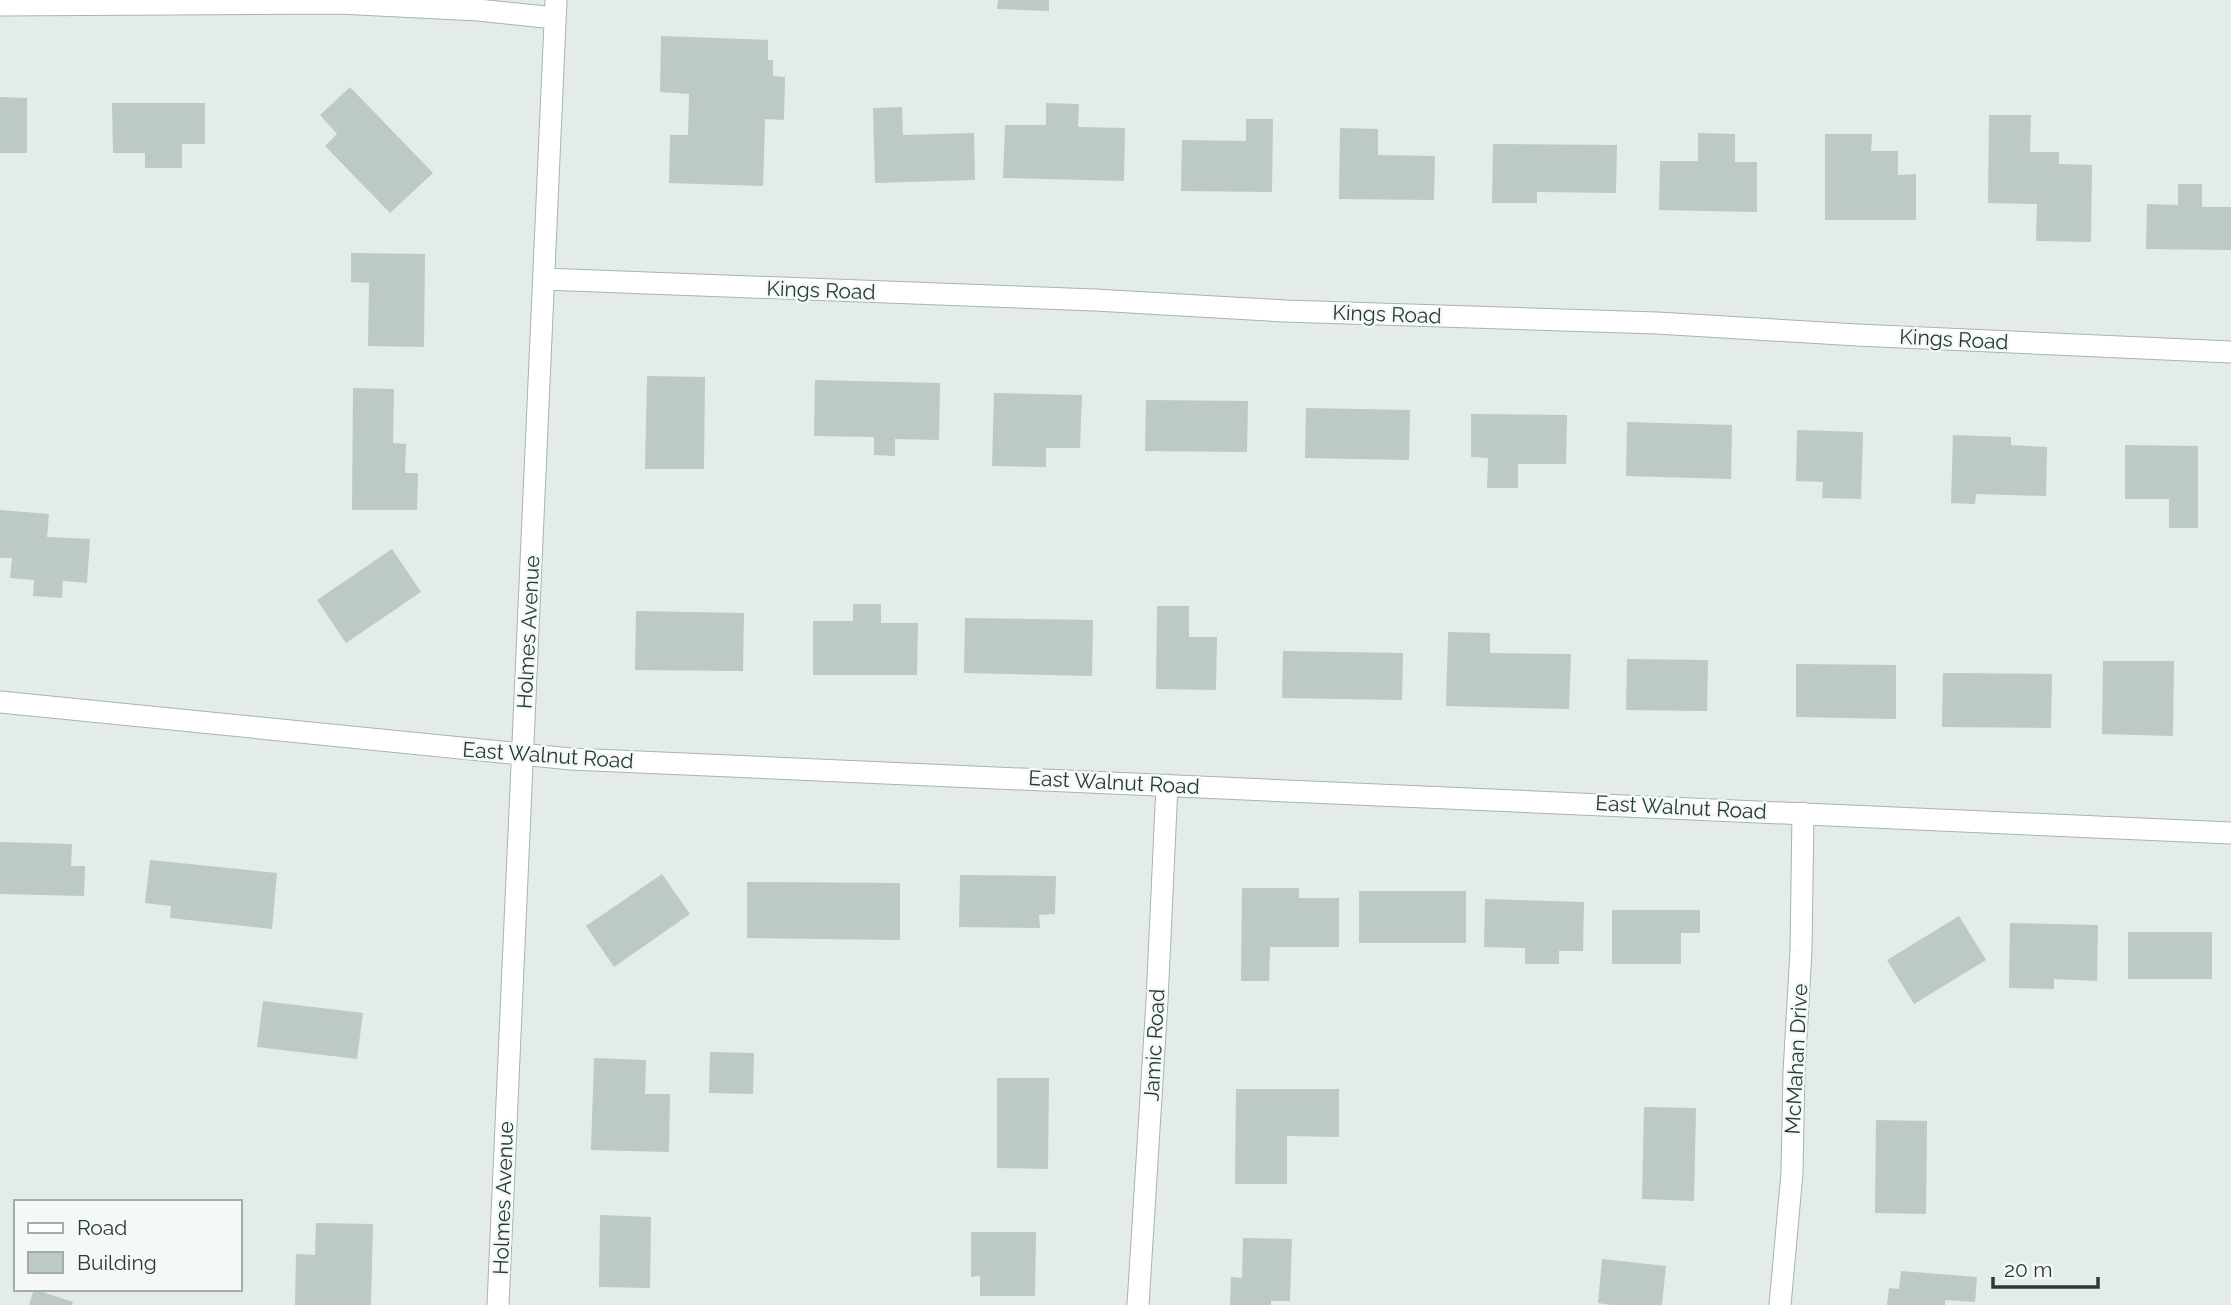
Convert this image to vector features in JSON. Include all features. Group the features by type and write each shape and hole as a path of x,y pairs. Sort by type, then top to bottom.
{"street":[{"path":"0,5 339,3 478,10 555,9"},
{"name":"Holmes Avenue","path":"498,1305 555,9"},
{"name":"Kings Road","path":"544,279 1095,300 1285,311 1657,323 1870,336 2231,352"},
{"name":"East Walnut Road","path":"0,702 522,755 2231,833"},
{"name":"Jamic Road","path":"1138,1305 1167,785"},
{"name":"McMahan Drive","path":"1780,1305 1792,1173 1801,951 1803,813"}],"building":[{"path":"998,0 1049,0 1049,11 997,9"},
{"path":"661,36 768,40 768,60 773,60 773,76 785,77 784,120 765,119 763,186 669,183 670,135 688,135 689,94 660,92"},
{"path":"350,87 433,173 390,213 325,146 337,134 320,115"},
{"path":"0,97 27,98 27,153 0,153"},
{"path":"112,103 205,103 205,144 182,144 182,168 145,168 145,153 113,153"},
{"path":"1046,103 1079,104 1078,127 1125,128 1124,181 1003,178 1005,125 1046,125"},
{"path":"902,107 903,135 974,133 975,180 875,183 873,108"},
{"path":"1989,115 2031,115 2030,152 2059,152 2059,164 2092,165 2091,242 2036,241 2037,204 1988,203"},
{"path":"1246,119 1273,119 1272,192 1181,191 1182,140 1246,141"},
{"path":"1340,128 1378,129 1378,155 1435,156 1434,200 1339,199"},
{"path":"1698,133 1735,134 1735,162 1757,162 1757,212 1659,210 1660,161 1698,161"},
{"path":"1825,134 1872,134 1871,151 1898,151 1898,175 1916,174 1916,220 1825,220"},
{"path":"1493,144 1617,145 1616,193 1537,192 1537,203 1492,203"},
{"path":"2178,184 2202,184 2202,207 2231,207 2231,250 2146,249 2147,204 2178,205"},
{"path":"351,253 425,254 424,347 368,346 369,283 351,282"},
{"path":"647,376 705,377 704,469 645,469"},
{"path":"815,380 940,383 939,440 895,439 895,456 874,455 874,437 814,436"},
{"path":"353,388 394,389 393,443 406,444 405,473 418,473 417,510 352,510"},
{"path":"994,393 1082,395 1080,448 1046,448 1046,467 992,466"},
{"path":"1146,400 1248,401 1247,452 1145,451"},
{"path":"1306,408 1410,410 1409,460 1305,458"},
{"path":"1471,414 1567,415 1566,464 1518,464 1518,488 1487,488 1488,458 1471,457"},
{"path":"1627,422 1732,425 1731,479 1626,476"},
{"path":"1797,430 1863,432 1861,499 1822,498 1823,482 1796,481"},
{"path":"1953,435 2011,437 2011,445 2047,447 2046,496 1976,494 1975,504 1951,503"},
{"path":"2125,445 2198,446 2198,528 2169,528 2169,499 2125,499"},
{"path":"0,510 49,514 47,537 90,539 87,583 63,581 62,598 33,596 34,580 10,578 12,558 0,558"},
{"path":"392,549 421,592 346,643 317,600"},
{"path":"853,604 881,604 881,623 918,623 917,675 813,675 813,621 853,621"},
{"path":"1157,606 1189,606 1189,637 1217,637 1216,690 1156,689"},
{"path":"636,611 744,613 743,671 635,670"},
{"path":"965,618 1093,620 1092,676 964,673"},
{"path":"1448,632 1490,633 1490,653 1571,654 1569,709 1446,706"},
{"path":"1283,651 1403,653 1402,700 1282,698"},
{"path":"1627,659 1708,660 1707,711 1626,710"},
{"path":"2103,661 2174,661 2173,736 2102,734"},
{"path":"1796,664 1896,665 1896,719 1796,717"},
{"path":"1943,673 2052,674 2051,728 1942,727"},
{"path":"0,842 72,844 71,866 85,866 84,896 0,894"},
{"path":"150,860 277,873 272,929 170,918 171,906 145,903"},
{"path":"662,874 690,914 614,967 586,926"},
{"path":"960,875 1056,876 1055,914 1039,915 1040,928 959,927"},
{"path":"747,882 900,883 900,940 747,938"},
{"path":"1242,888 1299,888 1299,898 1339,898 1339,947 1270,947 1269,981 1241,981"},
{"path":"1359,891 1466,891 1466,943 1359,943"},
{"path":"1485,899 1584,902 1583,951 1559,951 1559,964 1525,964 1525,948 1484,947"},
{"path":"1612,910 1700,910 1700,933 1681,933 1681,964 1612,964"},
{"path":"1959,916 1986,960 1914,1004 1887,960"},
{"path":"2010,923 2098,925 2097,981 2054,979 2054,989 2009,988"},
{"path":"2128,932 2212,932 2212,979 2128,979"},
{"path":"263,1001 363,1013 357,1059 257,1047"},
{"path":"710,1052 754,1053 753,1094 709,1093"},
{"path":"594,1058 646,1060 645,1094 670,1094 669,1152 591,1150"},
{"path":"997,1078 1049,1078 1048,1169 997,1168"},
{"path":"1236,1089 1339,1089 1339,1137 1287,1136 1287,1184 1235,1184"},
{"path":"1644,1107 1696,1108 1694,1201 1642,1199"},
{"path":"1876,1120 1927,1121 1926,1214 1875,1213"},
{"path":"600,1215 651,1217 650,1288 599,1287"},
{"path":"316,1223 373,1224 371,1305 295,1305 296,1254 315,1255"},
{"path":"971,1232 1036,1232 1035,1296 980,1296 980,1276 971,1277"},
{"path":"1243,1238 1292,1239 1290,1301 1271,1301 1271,1305 1230,1305 1231,1277 1242,1278"},
{"path":"1602,1259 1666,1266 1662,1305 1598,1303"},
{"path":"1901,1271 1977,1277 1975,1302 1945,1300 1945,1305 1887,1305 1889,1288 1899,1289"},
{"path":"33,1291 73,1302 72,1305 29,1305"}]}
